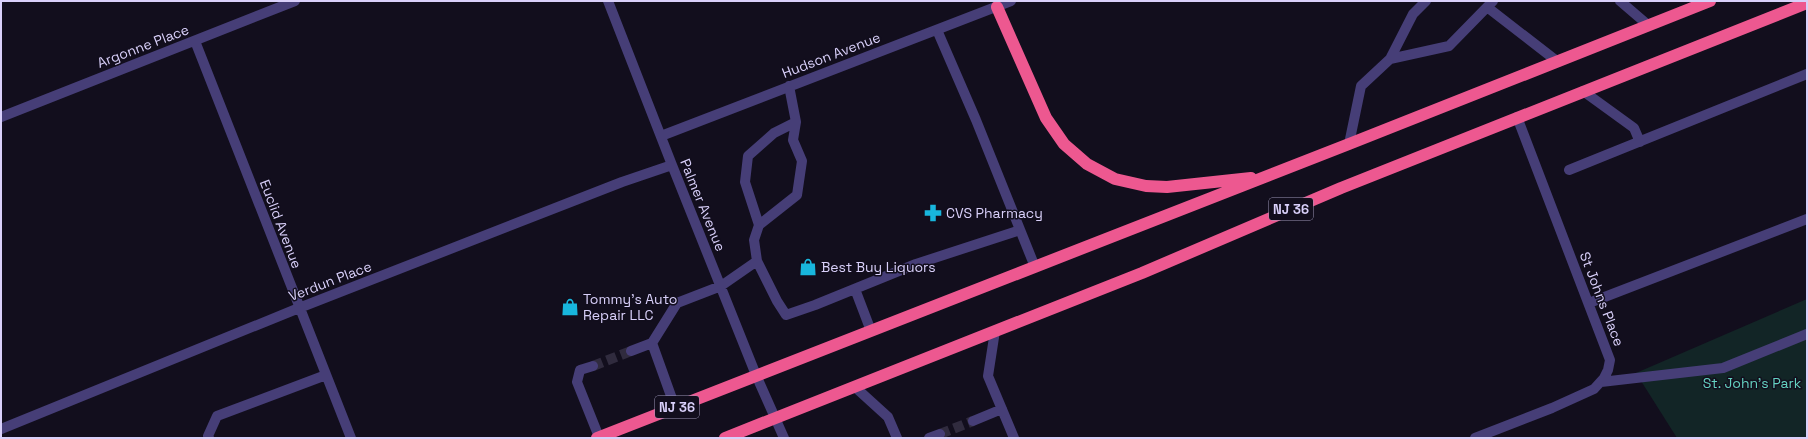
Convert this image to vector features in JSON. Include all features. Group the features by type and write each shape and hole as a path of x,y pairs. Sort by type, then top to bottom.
{"highway":[{"name":"NJ 36","path":"598,438 1268,176 1710,1"},
{"path":"995,4 1046,118 1064,144 1087,164 1099,172 1128,183 1167,187 1268,176"},
{"name":"NJ 36","path":"725,438 1134,276 1341,188 1517,117 1807,4"}],"street":[{"name":"Argonne Place","path":"1,117 295,1"},
{"name":"Palmer Avenue","path":"608,1 756,375 784,438"},
{"name":"Hudson Avenue","path":"661,136 937,30 995,4 1011,1"},
{"path":"1349,144 1361,86 1390,59 1413,14 1426,1"},
{"path":"1620,1 1648,25"},
{"path":"1390,59 1448,46 1490,4 1558,62"},
{"path":"937,30 976,120 1035,267"},
{"name":"Euclid Avenue","path":"195,41 351,438"},
{"path":"1569,170 1807,74"},
{"path":"789,86 796,122 793,140 802,162 797,195 759,225 754,240 757,261 777,301 786,315 815,305 916,264 1020,230"},
{"path":"1583,91 1634,128 1640,142"},
{"name":"St Johns Place","path":"1517,117 1610,360 1608,370 1601,382"},
{"path":"759,225 745,182 748,156 774,133 796,122"},
{"name":"Verdun Place","path":"1,430 299,308 622,182 672,165"},
{"path":"1589,303 1807,219"},
{"path":"631,351 652,343 677,303 721,286 757,261"},
{"path":"855,289 871,331"},
{"path":"995,331 988,376 1014,438"},
{"path":"1475,438 1552,408 1594,389 1601,382 1723,368 1807,334"},
{"path":"652,343 675,407"},
{"path":"593,366 580,370 577,382 598,438"},
{"path":"209,438 208,436 218,416 326,375"},
{"path":"855,387 888,416 897,438"},
{"path":"973,421 1002,409"},
{"path":"929,438 940,434"}],"green space":[{"name":"St. John's Park","path":"1807,299 1807,438 1677,438 1636,373"}],"tunnel":[{"path":"593,366 631,351"},
{"path":"940,434 973,421"}],"place":[{"name":"CVS Pharmacy","path":"933,213"},
{"name":"Best Buy Liquors","path":"808,267"},
{"name":"Tommy's Auto Repair LLC","path":"570,307"}]}
